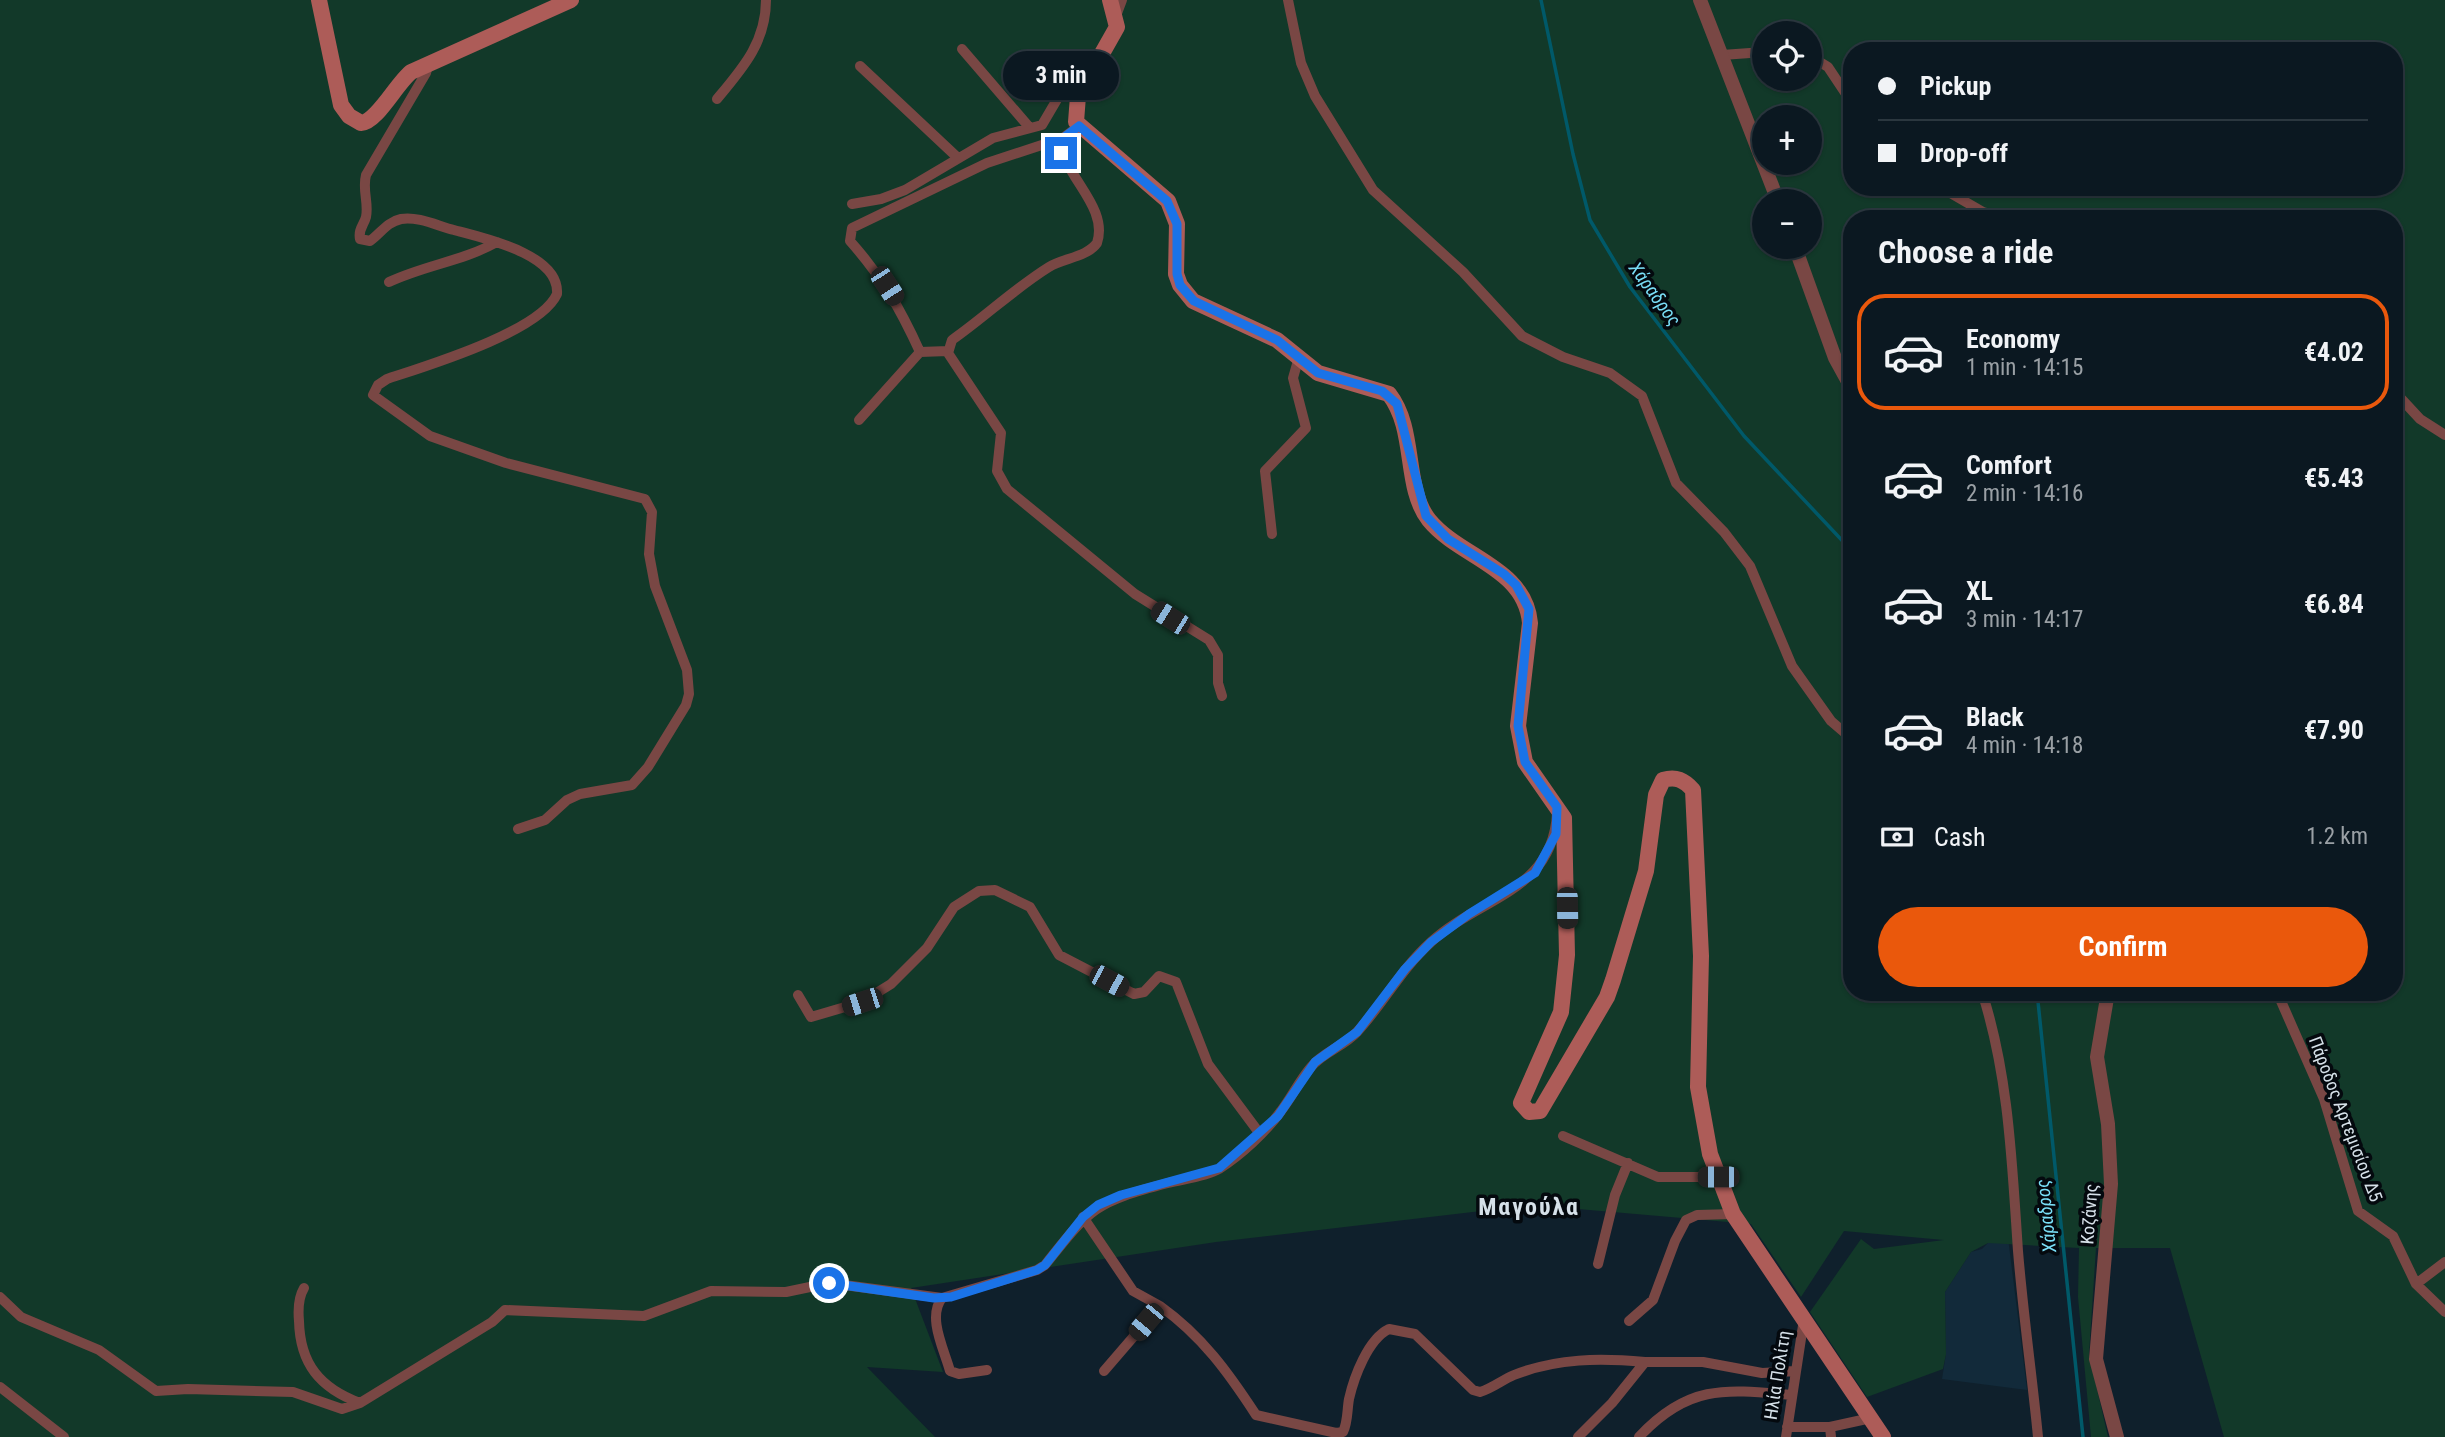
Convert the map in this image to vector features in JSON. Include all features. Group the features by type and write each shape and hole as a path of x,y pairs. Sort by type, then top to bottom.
{"main road":[{"path":"319,0 341,105 355,121 368,123 402,79 429,62 571,0"},
{"path":"1110,0 1119,8 1117,27 1092,71 1075,109 1079,126 1167,201 1177,224 1177,274 1186,293 1194,301 1232,321 1277,340 1318,373 1388,394 1404,422 1417,489 1426,516 1448,539 1504,574 1524,598 1530,623 1518,726 1520,743 1525,762 1564,818 1566,838 1565,981 1561,1012 1521,1103 1529,1112 1540,1111 1607,997 1646,871 1656,795 1663,780 1678,779 1693,790 1701,956 1698,1087 1707,1140 1718,1177 1733,1214 1883,1437"}],"street":[{"path":"717,99 754,51 764,29 766,0"},
{"path":"1288,0 1306,74 1315,96 1368,184 1462,272 1522,336 1563,357 1610,373 1642,396 1676,483 1724,531 1750,566 1792,666 1831,721 1843,731"},
{"path":"1700,0 1773,189"},
{"path":"962,49 1030,128"},
{"path":"1722,55 1752,53"},
{"path":"429,62 426,73 366,175 363,189 367,213 359,237 362,241 370,241 391,222 410,218 497,242 514,248 548,271 556,282 554,300 479,348 387,379 375,388 374,398 430,436 506,463 645,499 652,512 649,554 655,586 689,683 685,705 649,767 632,785 580,794 567,800 545,820 518,829"},
{"path":"1822,63 1828,67 1843,90"},
{"path":"860,66 958,159"},
{"path":"852,204 881,200 905,190 993,138 1042,125 1049,118 1069,79 1092,71"},
{"path":"920,352 898,302 876,270 850,241 852,228 987,163 1063,138 1079,126"},
{"path":"948,351 952,340 1038,274 1091,250 1097,243 1096,215 1084,189 1061,153 1063,138"},
{"path":"1955,196 1980,210"},
{"path":"390,282 408,273 464,259 497,242"},
{"path":"1799,259 1843,373"},
{"path":"859,420 920,352 948,351"},
{"path":"948,351 1001,433 997,471 1005,487 1135,594 1209,640 1218,655 1218,683 1222,696"},
{"path":"1272,534 1265,471 1306,428 1293,378 1299,358"},
{"path":"2403,401 2420,419 2445,435"},
{"path":"0,1297 21,1317 99,1350 156,1391 163,1393 188,1389 293,1392 337,1409 360,1403 492,1322 505,1310 644,1317 711,1291 786,1292 829,1283 942,1298 1037,1270 1045,1265 1083,1217 1098,1205 1121,1195 1212,1172 1260,1133 1283,1109 1315,1062 1352,1037 1405,969 1431,942 1469,914 1535,873 1556,834 1557,807"},
{"path":"798,995 811,1017 862,1002 891,984 927,948 954,906 979,891 995,890 1030,907 1059,955 1133,994 1144,992 1159,976 1164,975 1175,982 1208,1065 1260,1133"},
{"path":"1985,1001 1993,1026 2011,1132 2024,1326 2038,1437"},
{"name":"Κοζάνης","path":"2106,1001 2097,1056 2108,1124 2111,1184 2096,1359 2117,1437"},
{"name":"Πάροδος Αρτεμισίου Δ5","path":"2281,1001 2324,1099 2358,1211 2393,1236 2416,1283 2445,1312"},
{"path":"1563,1136 1658,1177 1718,1177"},
{"path":"1598,1264 1615,1195 1628,1163"},
{"path":"1629,1321 1653,1300 1685,1221 1694,1216 1733,1214"},
{"path":"1083,1217 1133,1291 1188,1326 1212,1351 1256,1415 1336,1433 1342,1432 1346,1426 1349,1398 1374,1340 1390,1329 1415,1334 1473,1390 1480,1392 1514,1375 1563,1362 1598,1358 1645,1362 1703,1362 1762,1373 1795,1371"},
{"path":"2416,1283 2445,1262"},
{"path":"304,1289 299,1318 307,1362 325,1385 360,1403"},
{"path":"942,1298 936,1306 935,1317 950,1371 959,1374 987,1370"},
{"path":"1104,1371 1160,1306"},
{"name":"Ηλία Πολίτη","path":"1786,1432 1804,1318"},
{"path":"1578,1437 1645,1362"},
{"path":"0,1387 64,1437"},
{"path":"1639,1437 1668,1412 1701,1394 1730,1389 1791,1395"},
{"path":"1786,1432 1831,1432 1871,1418"}],"shaded area":[{"path":"2008,1238 2027,1390 1942,1379 1946,1354 1945,1292 1971,1252 1982,1249 1991,1240"}],"green space":[{"path":"0,0 2445,0 2445,1437 2224,1437 2170,1248 2096,1248 2089,1354 2108,1437 2091,1437 2078,1297 2079,1248 1988,1243 1971,1252 1945,1292 1946,1354 1943,1369 1867,1397 1810,1312 1861,1239 1874,1249 1944,1240 1844,1231 1801,1297 1751,1224 1532,1205 1216,1242 911,1288 943,1372 867,1367 935,1437 0,1437"}],"waterway":[{"name":"Χάραδρος","path":"1541,0 1573,154 1590,220 1630,287 1744,436 1843,541"},
{"name":"Χάραδρος","path":"2038,1001 2083,1437"}],"district":[{"name":"Μαγούλα","path":"1529,1207"}],"route":[{"path":"829,1283 934,1298 951,1297 1037,1270 1045,1265 1083,1217 1098,1205 1121,1195 1219,1168 1237,1155 1278,1116 1315,1062 1324,1054 1343,1045 1357,1032 1405,969 1431,942 1469,914 1535,873 1544,861 1556,834 1557,807 1525,762 1520,743 1518,726 1530,623 1529,609 1516,585 1504,574 1448,539 1426,516 1417,489 1404,422 1397,404 1388,394 1376,388 1318,373 1277,340 1194,301 1180,285 1177,274 1177,224 1167,201 1079,126 1063,138 1061,153"}]}
